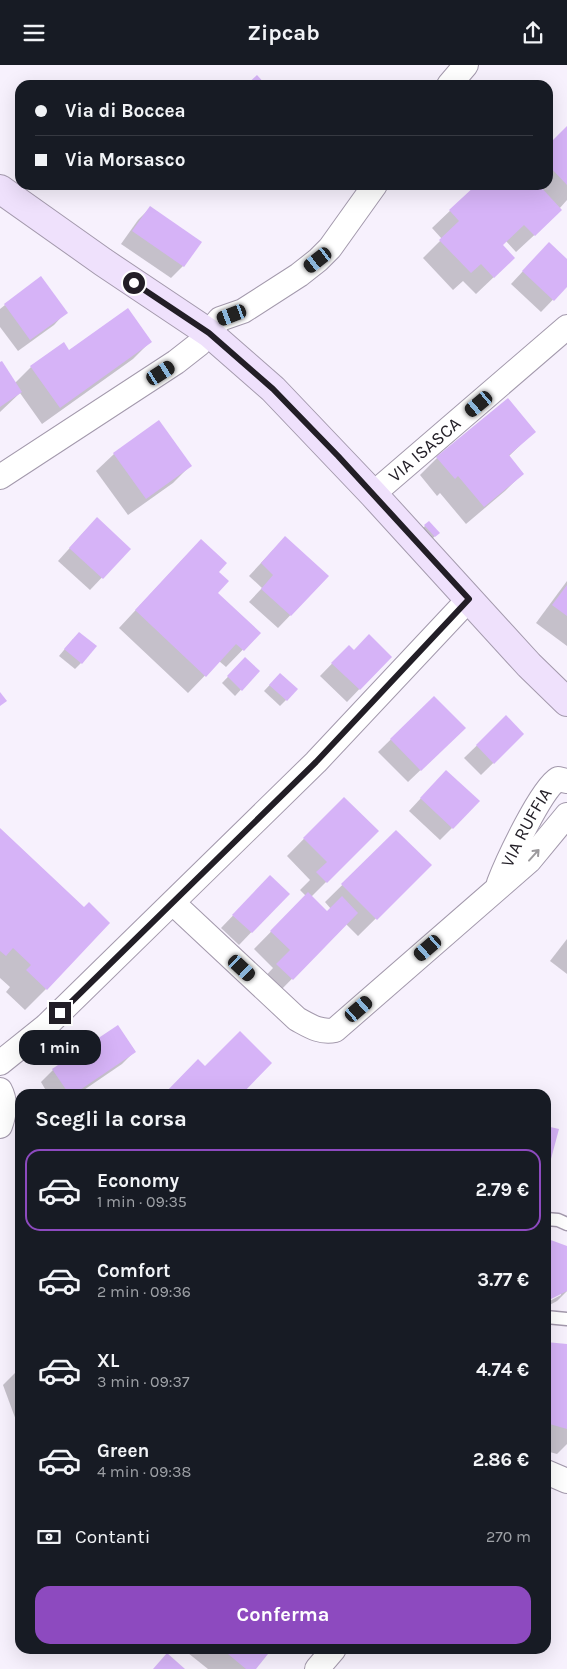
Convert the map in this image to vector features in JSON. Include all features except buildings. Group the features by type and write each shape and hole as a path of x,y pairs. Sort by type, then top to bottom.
{"main road":[{"path":"0,189 209,333 273,389 469,599 561,692"}],"street":[{"path":"453,80 466,65"},
{"path":"0,477 176,362 199,345 220,319 243,311 299,275 330,248 371,190"},
{"name":"VIA ISASCA","path":"373,494 567,327"},
{"path":"0,1063 46,1026 316,762 469,599"},
{"name":"VIA RUFFIA","path":"498,887 513,852 548,787 558,779 567,781"},
{"name":"VIA RUFFIA","path":"173,903 297,1019 317,1029 335,1030 529,861 567,815"},
{"path":"0,1091 3,1095 4,1116 0,1125"},
{"path":"551,1474 567,1481"},
{"path":"317,1669 330,1654"}],"lane":[{"path":"551,1219 567,1224"},
{"path":"551,1317 567,1319"}],"route":[{"path":"60,1013 316,762 469,599 314,430 273,389 209,333 134,283"}]}
